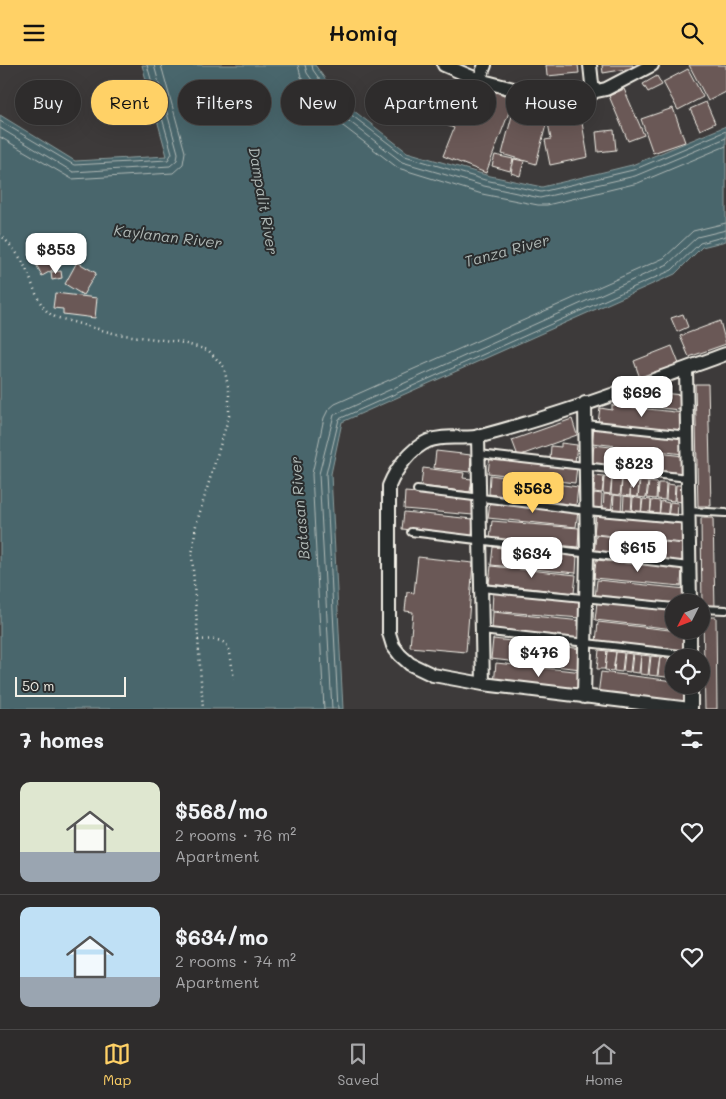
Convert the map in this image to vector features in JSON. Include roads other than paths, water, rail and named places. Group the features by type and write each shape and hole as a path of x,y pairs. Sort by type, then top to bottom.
{"street":[{"path":"444,65 479,80 485,65"},
{"path":"590,65 592,80"},
{"path":"596,92 606,89 652,65"},
{"path":"691,694 690,709 483,684 421,671 400,655 393,646 389,633 388,503 394,474 414,451 426,442 439,438 478,436 585,403 726,355"},
{"path":"686,369 690,594"},
{"path":"584,697 587,555 585,403"},
{"path":"478,436 483,684"}],"lane":[{"path":"586,424 688,435"},
{"path":"479,454 688,478"},
{"path":"417,490 480,496 586,511 689,516 726,513"},
{"path":"411,532 689,566"},
{"path":"481,588 665,606"},
{"path":"710,610 726,611"},
{"path":"482,631 665,653"}],"water":[{"path":"142,65 315,65 326,80 281,80 281,125 355,125 355,112 365,119 365,125 372,125 407,152 486,175 542,187 632,165 726,126 726,241 702,247 675,274 342,422 331,474 343,709 0,709 0,115 75,161 167,156 158,125 168,125 168,80 146,80"}],"water label":[{"name":"Dampalit River","path":"263,201"},
{"name":"Kaylanan River","path":"168,237"},
{"name":"Tanza River","path":"507,251"},
{"name":"Batasan River","path":"300,508"}]}
